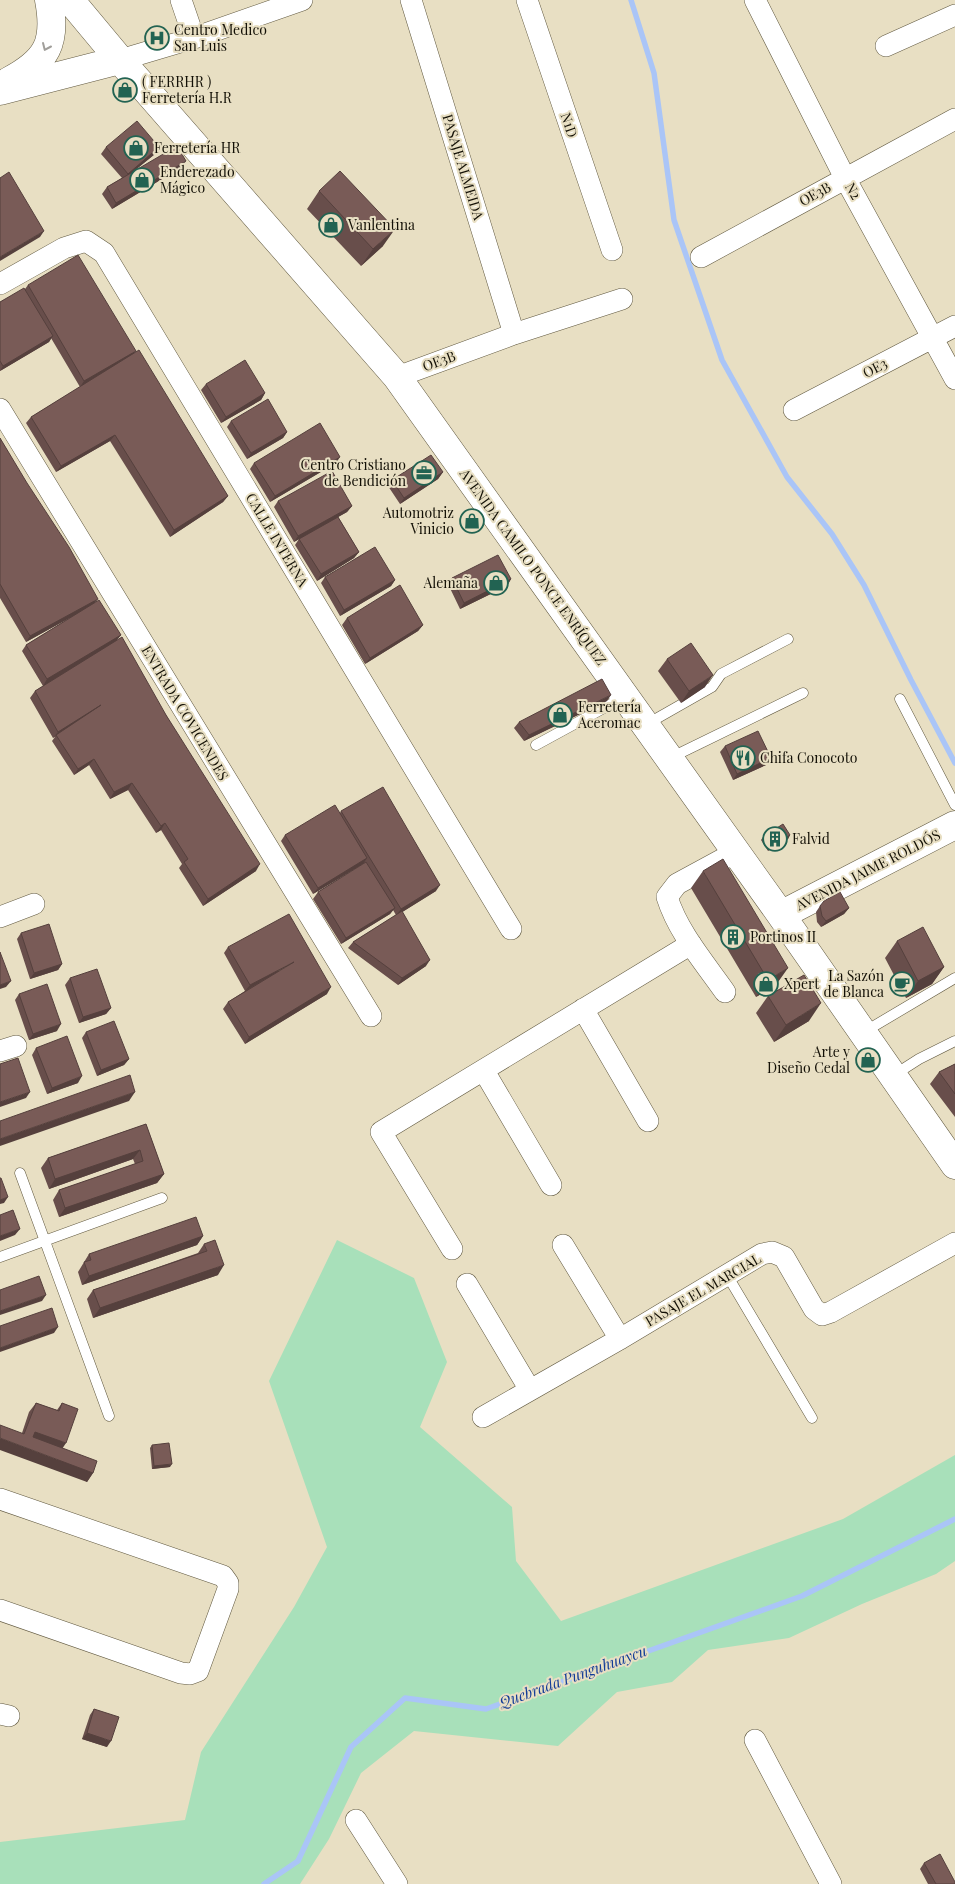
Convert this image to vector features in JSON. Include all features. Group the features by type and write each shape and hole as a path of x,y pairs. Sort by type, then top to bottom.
{"main road":[{"path":"0,86 28,71 43,54 52,31 53,20 49,0"},
{"name":"AVENIDA CAMILO PONCE ENRÍQUEZ","path":"70,0 120,60 397,377 670,758 955,1165"},
{"path":"0,91 120,60"},
{"name":"AVENIDA JAIME ROLDÓS","path":"781,915 955,825"}],"street":[{"path":"181,0 194,38"},
{"path":"120,60 194,38 302,0"},
{"name":"PASAJE ALMEIDA","path":"411,0 514,334"},
{"name":"N1D","path":"526,0 612,250"},
{"name":"N2","path":"755,0 845,178 955,379"},
{"path":"886,46 955,15"},
{"name":"OE3B","path":"701,257 955,119"},
{"name":"CALLE INTERNA","path":"0,284 64,248 86,241 104,252 511,929"},
{"name":"OE3B","path":"397,377 514,334 622,299"},
{"name":"OE3","path":"794,410 955,326"},
{"name":"ENTRADA COVICENDES","path":"0,409 371,1016"},
{"path":"725,992 691,944 671,910 667,897 677,884 736,852"},
{"path":"0,917 34,904"},
{"path":"452,1249 381,1132 691,944"},
{"path":"583,1009 648,1122"},
{"path":"484,1071 551,1185"},
{"name":"PASAJE EL MARCIAL","path":"483,1417 620,1339 762,1254 772,1252 784,1257 814,1309 822,1315 832,1312 955,1243"},
{"path":"563,1245 620,1339"},
{"path":"467,1284 530,1390"},
{"path":"0,1499 223,1576 228,1583 228,1589 198,1671 190,1674 181,1673 0,1610"},
{"path":"755,1740 831,1884"},
{"path":"356,1820 397,1884"}],"lane":[{"path":"646,725 712,687 721,674 788,639"},
{"path":"670,758 803,693"},
{"path":"536,746 625,696"},
{"path":"900,699 955,805"},
{"path":"863,1033 955,978"},
{"path":"893,1075 955,1041"},
{"path":"20,1173 109,1416"},
{"path":"0,1257 162,1198"},
{"path":"727,1275 812,1418"}],"green space":[{"path":"337,1240 414,1278 447,1362 420,1427 512,1507 516,1561 561,1621 843,1519 955,1455 955,1561 936,1574 862,1604 789,1638 708,1650 672,1682 617,1692 558,1746 414,1731 361,1773 329,1839 300,1884 0,1884 0,1842 185,1820 201,1752 294,1607 327,1547 269,1381"}],"building":[{"path":"137,121 159,147 128,174 106,147"},
{"name":"Enderezado Mágico","path":"177,146 186,161 116,203 107,187"},
{"path":"340,171 395,229 373,249 319,191"},
{"path":"9,172 44,231 0,257 0,178"},
{"path":"78,255 136,351 84,381 28,285"},
{"path":"24,288 53,336 3,366 0,361 0,302"},
{"path":"139,350 228,496 174,530 115,435 61,466 31,417"},
{"path":"245,360 265,393 226,417 206,384"},
{"path":"268,399 287,432 251,453 231,421"},
{"path":"320,423 340,457 275,496 254,463"},
{"path":"0,438 69,547 98,599 30,636 0,584"},
{"path":"431,455 443,472 404,498 392,480"},
{"path":"332,471 352,506 298,536 278,501"},
{"path":"338,517 359,552 321,574 299,539"},
{"path":"375,547 395,580 344,610 325,577"},
{"path":"498,555 511,579 464,603 452,578"},
{"path":"400,585 423,625 370,658 347,618"},
{"path":"99,600 121,635 47,679 26,645"},
{"path":"122,637 166,715 260,864 208,899 184,862 188,859 165,823 161,826 132,783 114,792 94,759 78,769 56,735 101,705 58,732 35,691"},
{"path":"691,643 713,675 689,691 667,659"},
{"name":"Ferretería Aceromac","path":"602,679 611,695 529,735 519,722"},
{"name":"Chifa Conocoto","path":"758,731 771,758 737,774 725,746"},
{"path":"383,787 440,885 401,909 341,811"},
{"path":"335,805 367,858 318,888 285,835"},
{"name":"Falvid","path":"783,824 790,835 771,848 763,837"},
{"path":"723,859 788,968 768,980 703,871"},
{"path":"366,862 395,908 346,938 318,892"},
{"path":"840,892 849,908 826,921 822,916 820,906 824,901"},
{"path":"402,911 430,960 402,978 353,942"},
{"path":"289,914 331,987 249,1037 228,1002 294,962 250,985 228,947"},
{"path":"49,924 62,964 34,973 21,933"},
{"path":"923,927 944,967 918,981 897,941"},
{"path":"0,952 11,981 0,985"},
{"path":"97,969 111,1008 83,1017 70,978"},
{"path":"804,975 821,1003 786,1025 768,996"},
{"path":"47,984 61,1024 33,1034 19,994"},
{"path":"114,1021 129,1059 101,1070 86,1032"},
{"path":"67,1036 82,1076 52,1088 36,1048"},
{"path":"18,1058 30,1092 0,1102 0,1064"},
{"path":"955,1064 955,1094 939,1072"},
{"path":"130,1075 135,1092 0,1139 0,1121"},
{"path":"146,1124 164,1174 65,1208 59,1190 143,1161 140,1150 55,1179 48,1158"},
{"path":"0,1178 8,1197 0,1200"},
{"path":"13,1210 20,1229 0,1236 0,1215"},
{"path":"196,1217 203,1236 89,1276 84,1262 91,1260 89,1254"},
{"path":"215,1240 224,1265 100,1308 93,1290 207,1251 204,1244"},
{"path":"39,1276 46,1295 0,1311 0,1290"},
{"path":"52,1308 58,1327 0,1348 0,1326"},
{"path":"36,1403 59,1411 62,1403 78,1409 66,1443 35,1432 33,1437 97,1461 93,1473 0,1438 0,1425 24,1434"},
{"path":"169,1443 172,1464 154,1466 152,1445"},
{"path":"94,1709 119,1717 111,1741 87,1733"},
{"path":"940,1854 955,1884 936,1884 924,1863"}],"waterway":[{"path":"631,0 654,73 674,220 722,360 787,477 832,534 864,585 955,763"},
{"name":"Quebrada Punguhuaycu","path":"264,1884 298,1861 351,1747 405,1698 486,1709 802,1596 955,1519"}],"place":[{"name":"Centro Medico San Luis","path":"157,38"},
{"name":"( FERRHR ) Ferretería H.R","path":"125,90"},
{"name":"Ferretería HR","path":"136,148"},
{"name":"Enderezado Mágico","path":"142,180"},
{"name":"Vanlentina","path":"331,225"},
{"name":"Centro Cristiano de Bendición","path":"424,473"},
{"name":"Automotriz Vinicio","path":"472,521"},
{"name":"Alemaña","path":"496,583"},
{"name":"Ferretería Aceromac","path":"560,715"},
{"name":"Chifa Conocoto","path":"743,758"},
{"name":"Falvid","path":"775,839"},
{"name":"Portinos II","path":"733,937"},
{"name":"Xpert","path":"766,984"},
{"name":"La Sazón de Blanca","path":"902,984"},
{"name":"Arte y Diseño Cedal","path":"868,1060"}]}
